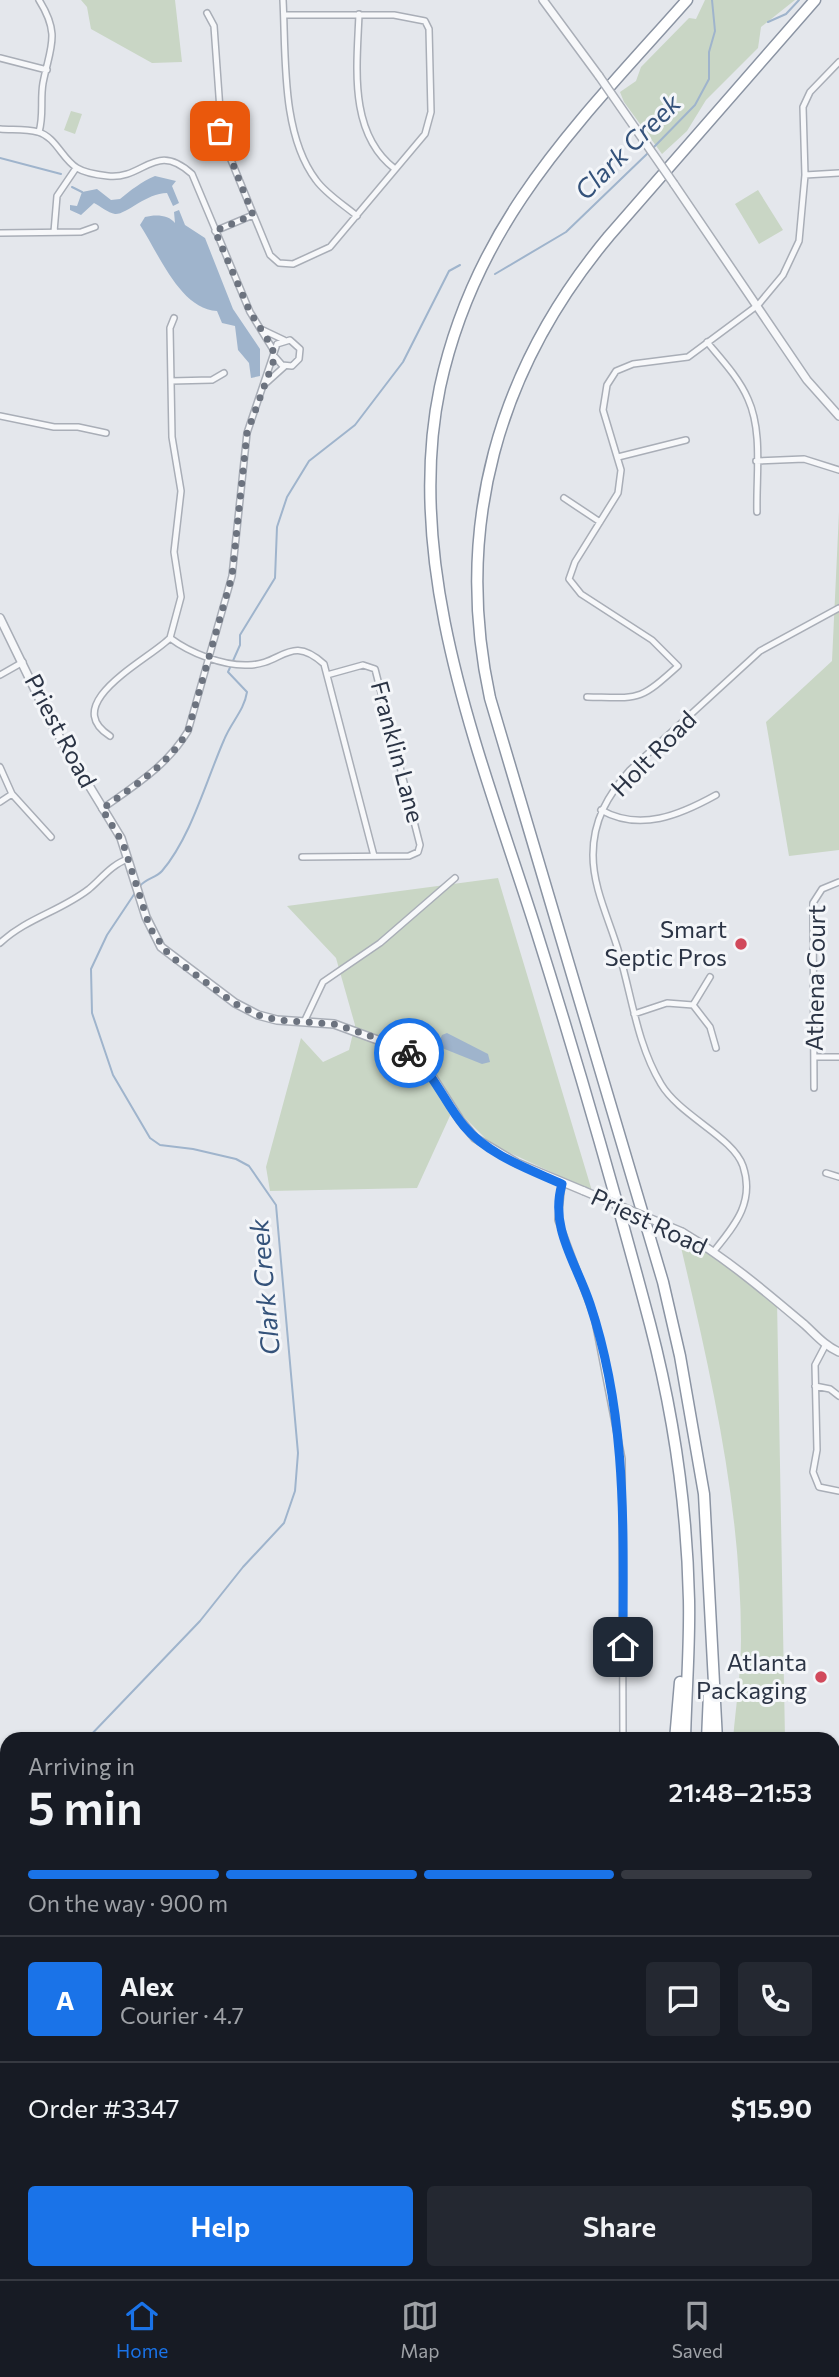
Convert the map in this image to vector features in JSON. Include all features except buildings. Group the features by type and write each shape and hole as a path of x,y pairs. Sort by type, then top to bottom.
{"highway":[{"path":"685,1732 689,1599 677,1467 653,1340 554,987 457,675 434,565 430,508 431,455 440,386 454,335 486,256 513,207 561,143 687,0"},
{"path":"717,1732 711,1588 698,1450 680,1356 663,1282 492,706 479,635 478,547 486,483 501,426 520,375 549,317 576,276 609,236 815,0"},
{"path":"707,1732 711,1588"},
{"path":"676,1732 689,1599"}],"street":[{"path":"39,0 50,18 53,35 39,132"},
{"path":"283,0 288,105 293,126 317,182 357,216"},
{"path":"543,0 599,76 807,380 839,416"},
{"path":"207,13 214,26 222,138 270,255 279,263 289,265 330,247 425,134 431,119 428,25 422,19 407,15 284,15"},
{"path":"359,14 359,103 379,154 396,169"},
{"path":"0,58 47,70"},
{"path":"587,698 636,698 647,694 678,666 652,640 582,594 569,579 575,562 618,493 621,470 603,410 607,385 616,371 633,364 688,357 758,305 783,275 799,241 805,175 801,119 810,92 839,62"},
{"path":"0,129 39,132 52,141 76,168 111,177 154,160 167,159 180,163 192,174 250,312 285,366"},
{"path":"54,232 57,196 76,168"},
{"path":"805,175 839,173"},
{"path":"215,231 253,215"},
{"path":"0,233 81,232 95,227"},
{"path":"110,736 99,727 96,717 98,697 108,685 159,650 170,638 181,597 174,552 181,491 172,437 170,328 174,317"},
{"path":"263,330 296,343 301,352 295,364 285,366 265,384"},
{"path":"102,809 160,768 176,751 188,731 232,576 247,433 275,354 284,340"},
{"path":"707,342 748,398 755,418 757,512"},
{"path":"170,381 212,380 224,373"},
{"path":"0,415 54,427 78,427 106,433"},
{"path":"618,457 686,440"},
{"path":"756,461 804,459 839,470"},
{"path":"564,498 600,522"},
{"name":"Holt Road","path":"714,1251 742,1215 748,1194 744,1168 730,1147 682,1109 661,1084 649,1059 595,874 594,848 601,810 612,791 630,770 760,651 839,608"},
{"name":"Priest Road","path":"0,618 51,723 121,838 150,928 169,955 244,1008 277,1020 305,1020 344,1027 405,1050 432,1076 475,1138 517,1163 562,1184 682,1232 714,1251 805,1325 825,1346 839,1352"},
{"path":"170,638 185,649 234,663 254,665 293,650 303,649 324,664 374,856"},
{"path":"0,675 23,662"},
{"name":"Franklin Lane","path":"302,857 413,855 419,849 420,840 375,669 363,665 327,675"},
{"path":"0,767 12,794 51,837"},
{"path":"0,802 12,794"},
{"path":"601,810 616,818 666,819 716,795"},
{"path":"0,943 29,920 82,894 116,865 128,859"},
{"path":"305,1020 323,982 380,943 455,878"},
{"name":"Athena Court","path":"814,1088 813,903 822,888 839,882"},
{"path":"693,1005 710,977"},
{"path":"634,1014 667,1003 693,1005 710,1027 716,1048"},
{"path":"814,1057 839,1057"},
{"path":"826,1173 839,1177"},
{"path":"562,1184 558,1220 594,1317 622,1459 623,1732"},
{"path":"825,1346 815,1365 815,1482 826,1491 839,1491"},
{"path":"815,1386 830,1389 839,1396"}],"green space":[{"path":"81,0 175,0 182,62 152,63 91,29 87,7"},
{"path":"705,0 795,0 761,27 758,48 706,100 687,131 662,154 624,102 620,92 636,81 641,67 689,18 696,19"},
{"path":"71,111 82,114 75,134 64,130"},
{"path":"758,190 783,230 759,244 735,204"},
{"path":"839,512 839,850 789,856 766,722 832,661"},
{"path":"498,878 592,1191 491,1144 454,1107 417,1188 270,1191 266,1167 301,1038 323,1062 349,1050 355,1025 336,958 287,906"},
{"path":"676,1226 777,1300 785,1732 734,1732 741,1639 740,1586 729,1482 700,1328"}],"water":[{"path":"155,176 176,181 172,186 179,203 173,206 167,193 152,196 115,214 94,203 81,215 70,210 70,205 77,206 82,192 97,189 111,200 120,199"},
{"path":"179,210 185,225 205,238 233,309 260,349 260,376 251,378 249,363 238,350 235,326 222,323 217,311 204,308 181,291 140,225 145,217 153,216 166,217 175,223 174,212"},
{"path":"447,1033 488,1054 490,1062 482,1064 437,1046 442,1035"}],"waterway":[{"name":"Clark Creek","path":"653,148 695,105 709,79 709,52 715,31 712,0"},
{"path":"768,22 786,14 799,0"},
{"name":"Clark Creek","path":"495,274 566,232 649,152"},
{"path":"0,158 61,174"},
{"path":"72,187 82,192"},
{"name":"Clark Creek","path":"140,886 162,871 181,842 227,734 243,705 247,692 228,672 240,645 240,635 275,578 277,527 287,497 309,461 355,425 403,362 449,271 460,265"},
{"name":"Clark Creek","path":"94,1732 200,1621 243,1567 284,1523 295,1491 298,1453 276,1205 249,1166 236,1159 160,1145 150,1138 113,1075 92,1013 91,969 107,935 135,893"}],"way so far":[{"path":"220,131 253,215 215,231 250,312 263,330 275,357 253,410 247,433 232,576 188,731 176,751 160,768 102,809 121,838 150,928 169,955 234,1003 265,1018 334,1024 392,1043 409,1053"}],"place":[{"name":"Smart Septic Pros","path":"741,944"},
{"name":"Atlanta Packaging","path":"821,1677"}],"route":[{"path":"409,1053 422,1063 475,1138 496,1152 562,1184 558,1220 594,1317 620,1441 623,1474 623,1647"}]}
